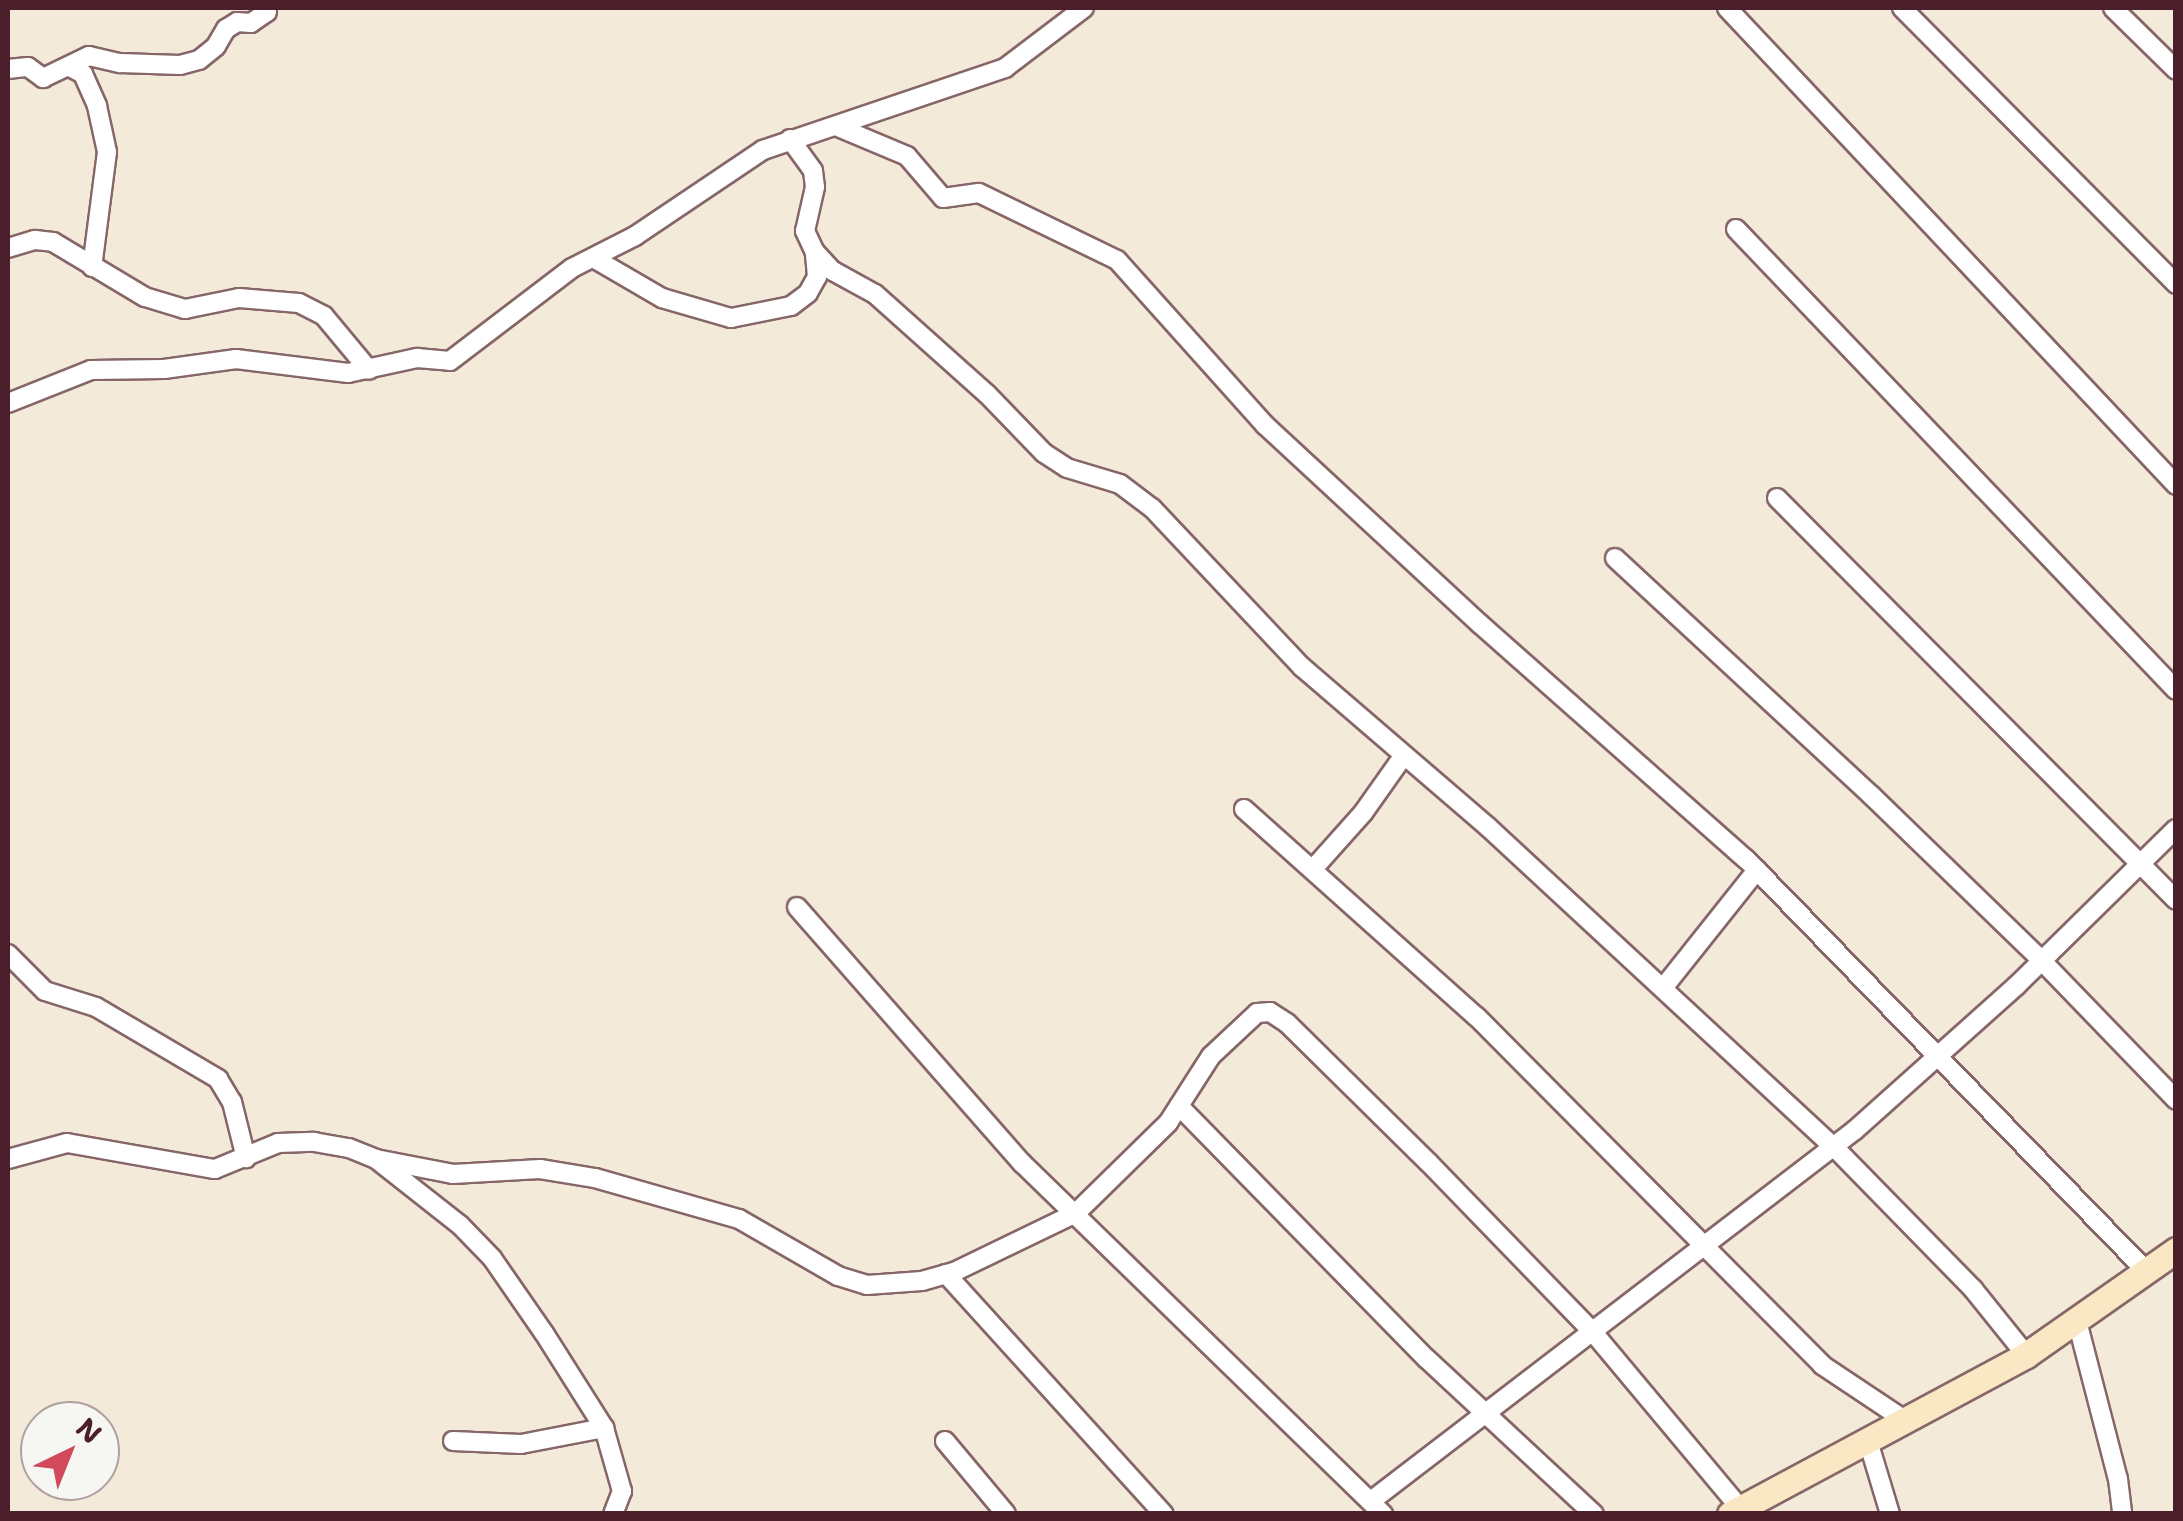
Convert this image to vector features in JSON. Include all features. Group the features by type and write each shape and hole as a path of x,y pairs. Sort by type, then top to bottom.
{"main road":[{"path":"1735,1511 2026,1355 2176,1250"}],"street":[{"path":"8,69 28,67 43,78 89,56 152,65 199,60 216,46 226,30 238,22 250,23 267,12 266,8"},
{"path":"8,403 91,370 164,369 236,359 322,372 369,370 417,358 450,361 572,268 595,259 685,205 726,171 790,140 1005,68 1084,8"},
{"path":"1727,8 2176,485"},
{"path":"1902,8 2176,284"},
{"path":"2113,8 2176,70"},
{"path":"70,67 83,74 97,106 107,152 92,268"},
{"path":"838,126 907,156 943,198 978,193 1117,260 1265,425 1480,624 1757,870 2147,1272"},
{"path":"790,140 813,171 814,187 805,231 815,252 834,271 874,294 922,335 1044,453 1067,468 1120,484 1152,508 1302,667 1834,1147 1973,1290 2026,1355"},
{"path":"1736,230 2176,690"},
{"path":"8,248 35,240 53,242 145,297 185,309 239,298 299,302 324,316 369,370"},
{"path":"595,259 662,298 731,318 791,306 808,293 817,278 815,252"},
{"path":"1777,498 2176,900"},
{"path":"1615,558 2042,961 2176,1100"},
{"path":"1313,869 1363,814 1404,755"},
{"path":"1244,809 1478,1016 1822,1366 1906,1421"},
{"path":"797,907 1022,1162 1377,1507 1486,1414 1834,1147 2042,961 2176,829"},
{"path":"1662,988 1757,870"},
{"path":"8,954 44,991 96,1007 218,1079 232,1102 246,1158"},
{"path":"8,1159 67,1143 215,1169 278,1143 314,1142 454,1174 540,1169 595,1178 739,1219 770,1232 838,1276 866,1285 922,1281 946,1274 1076,1213 1168,1123 1211,1056 1256,1013 1270,1012 1288,1024 1429,1162 1592,1331 1735,1511"},
{"path":"1179,1106 1486,1414 1594,1514"},
{"path":"376,1159 460,1226 492,1258 604,1428 622,1491 613,1514"},
{"path":"946,1274 1164,1514"},
{"path":"2077,1321 2118,1479 2122,1514"},
{"path":"453,1440 521,1444 604,1428"},
{"path":"945,1441 1006,1514"},
{"path":"1868,1441 1890,1514"}]}
